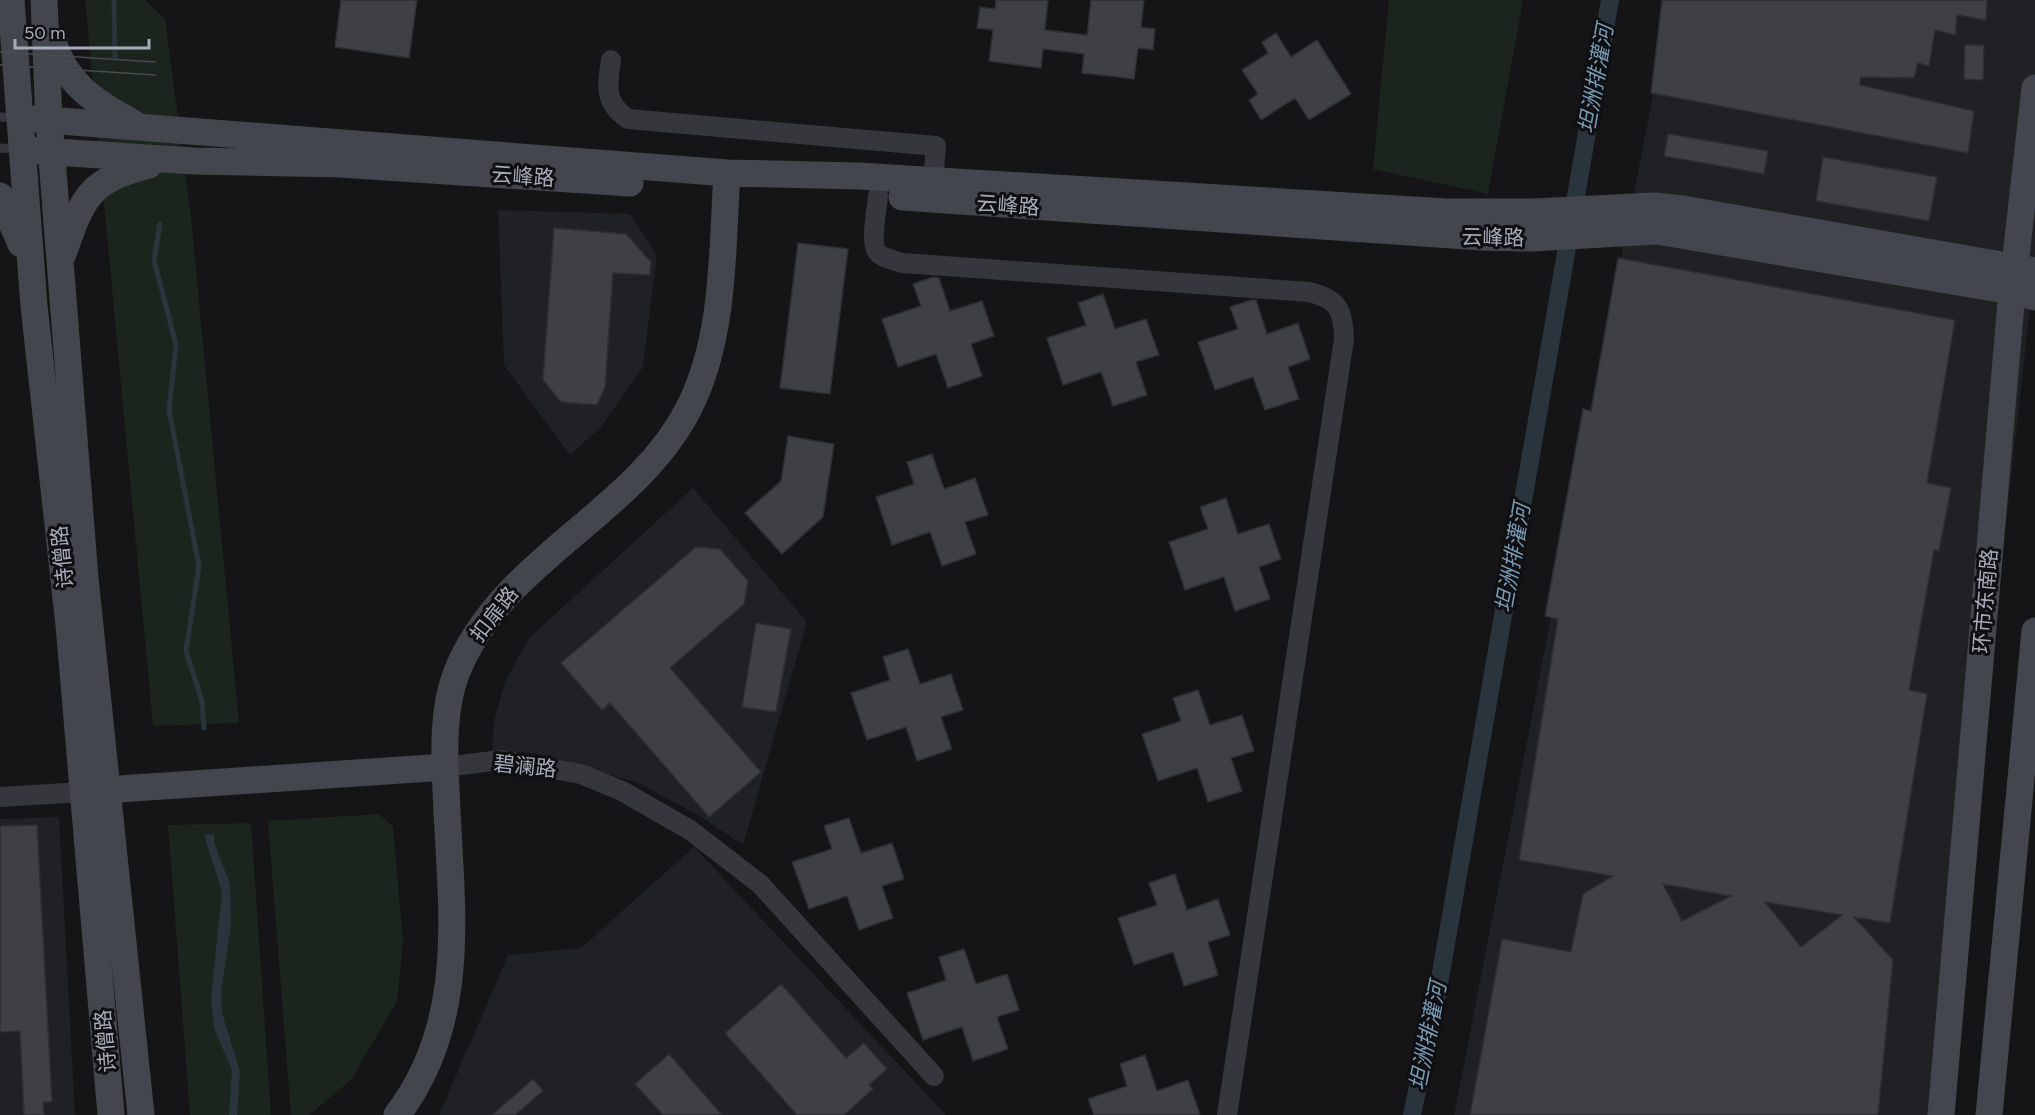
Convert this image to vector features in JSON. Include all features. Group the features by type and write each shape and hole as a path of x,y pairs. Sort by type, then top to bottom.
{"street":[{"path":"0,34 11,3"},
{"name":"诗僧路","path":"11,3 12,149 32,273 69,625 141,1115"},
{"path":"44,9 56,52 68,75 101,105 139,127"},
{"name":"诗僧路","path":"44,9 51,152 84,566 111,1115"},
{"path":"610,69 607,96 616,110 628,119 639,122 936,146 933,181"},
{"name":"环市东南路","path":"1941,1115 2024,281 2035,88"},
{"name":"云峰路","path":"11,118 139,127 878,196 1479,225"},
{"name":"云峰路","path":"12,149 171,160 340,164 727,181 933,181 1479,225 1531,238 1656,219 1683,209 2024,281"},
{"path":"60,263 80,208 102,182 122,172 171,160"},
{"name":"扣扉路","path":"397,1115 429,1062 448,997 452,940 445,767 449,698 459,666 482,624 520,582 647,468 671,437 689,408 702,377 714,333 727,181"},
{"path":"0,196 13,220 32,273"},
{"path":"878,196 874,242 876,250 880,255 903,263 1309,291 1332,300 1344,318 1342,350 1227,1115"},
{"path":"1989,1115 2035,631"},
{"name":"碧澜路","path":"0,796 445,767 501,760 581,774 622,791 690,830 735,862 774,898 934,1076"}],"shaded area":[{"path":"85,0 145,0 165,19 191,217 239,723 153,726"},
{"path":"1389,0 1523,0 1488,194 1373,169"},
{"path":"1667,0 2035,0 2035,262 1940,1115 1454,1115 1664,39"},
{"path":"498,210 630,214 657,255 643,367 600,428 570,455 504,365"},
{"path":"693,488 807,622 743,845 698,815 639,783 534,753 492,750 494,721 505,682 528,639"},
{"path":"379,814 393,827 403,941 397,1001 351,1080 309,1115 291,1115 268,821"},
{"path":"59,817 75,1115 0,1115 0,819"},
{"path":"251,823 271,1115 190,1115 168,825"},
{"path":"214,834 214,842 230,884 231,925 221,993 222,1013 240,1071 237,1115 229,1115 232,1070 214,1028 211,998 222,892 205,838 205,835"},
{"path":"694,847 946,1115 439,1115 508,955 581,948"}],"building":[{"path":"341,0 417,0 409,58 335,47"},
{"path":"996,0 1048,0 1045,30 1087,35 1091,0 1144,0 1141,27 1155,29 1153,50 1138,48 1134,79 1082,73 1084,54 1043,49 1041,68 989,61 993,30 977,28 980,7 995,9"},
{"path":"1662,0 1987,0 1986,20 1957,15 1955,35 1935,30 1929,66 1918,63 1914,78 1861,77 1860,85 1974,111 1968,153 1651,93"},
{"path":"1276,33 1291,57 1317,40 1351,94 1309,120 1295,98 1261,120 1249,100 1258,94 1242,70 1268,53 1262,42"},
{"path":"1965,45 1984,45 1983,80 1964,79"},
{"path":"1668,134 1768,151 1764,174 1664,156"},
{"path":"1823,157 1937,177 1929,221 1816,201"},
{"path":"554,228 626,234 651,262 650,275 613,273 605,387 597,405 561,402 543,380"},
{"path":"798,243 848,249 830,394 780,388"},
{"path":"1618,258 1955,320 1927,483 1951,488 1939,551 1934,550 1909,690 1927,694 1890,923 1854,917 1893,960 1878,1115 1470,1115 1502,939 1571,952 1583,894 1613,876 1519,860 1558,619 1545,616 1583,409 1591,411","holes":["1663,884 1731,896 1682,921","1765,902 1842,915 1801,947"]},
{"path":"933,277 939,278 950,311 982,301 994,336 971,344 982,376 948,388 936,354 898,367 882,319 921,306 913,284"},
{"path":"1103,294 1115,329 1146,319 1159,355 1136,362 1147,395 1113,406 1101,372 1063,385 1047,338 1086,325 1078,303"},
{"path":"1256,300 1267,334 1298,323 1310,359 1288,367 1299,399 1265,410 1253,377 1215,390 1198,342 1238,329 1230,307"},
{"path":"788,436 834,444 823,517 782,554 745,513 781,481"},
{"path":"932,454 944,489 975,478 988,515 965,522 976,554 942,566 930,532 892,545 876,497 914,484 907,462"},
{"path":"1226,498 1238,534 1269,524 1281,559 1259,567 1270,599 1235,611 1224,577 1185,590 1169,542 1208,529 1200,507"},
{"path":"696,547 720,549 748,581 744,604 670,668 761,772 709,817 610,703 602,710 561,663"},
{"path":"756,623 791,629 776,712 742,707"},
{"path":"908,649 920,684 951,674 963,710 941,717 952,749 917,761 906,727 867,740 851,693 890,680 883,657"},
{"path":"1198,690 1210,725 1242,715 1254,751 1231,758 1242,791 1208,802 1197,768 1158,781 1142,734 1181,721 1173,698"},
{"path":"849,818 861,853 892,843 904,879 882,886 893,918 859,930 847,896 809,909 792,862 832,849 824,826"},
{"path":"37,825 52,1102 43,1102 44,1115 24,1115 20,1031 0,1032 0,826"},
{"path":"1175,874 1187,910 1218,899 1230,935 1208,942 1218,975 1184,986 1173,952 1134,965 1118,918 1157,905 1149,883"},
{"path":"964,949 976,984 1007,974 1019,1010 997,1017 1008,1049 973,1061 962,1027 923,1040 907,993 946,980 939,957"},
{"path":"781,984 846,1058 864,1043 887,1069 869,1085 873,1089 844,1115 797,1115 725,1033"},
{"path":"669,1054 722,1115 663,1115 635,1084"},
{"path":"1145,1055 1157,1091 1188,1080 1200,1115 1094,1115 1088,1099 1127,1086 1120,1064"},
{"path":"533,1079 543,1091 515,1115 492,1115"}],"waterway":[{"path":"114,0 115,56"},
{"name":"坦洲排灌河","path":"1412,1115 1438,990 1610,0"},
{"path":"160,224 154,260 176,345 169,410 199,566 186,651 202,701 204,728"}],"tram line":[{"path":"0,52 155,62"},
{"path":"0,65 155,75"}]}
